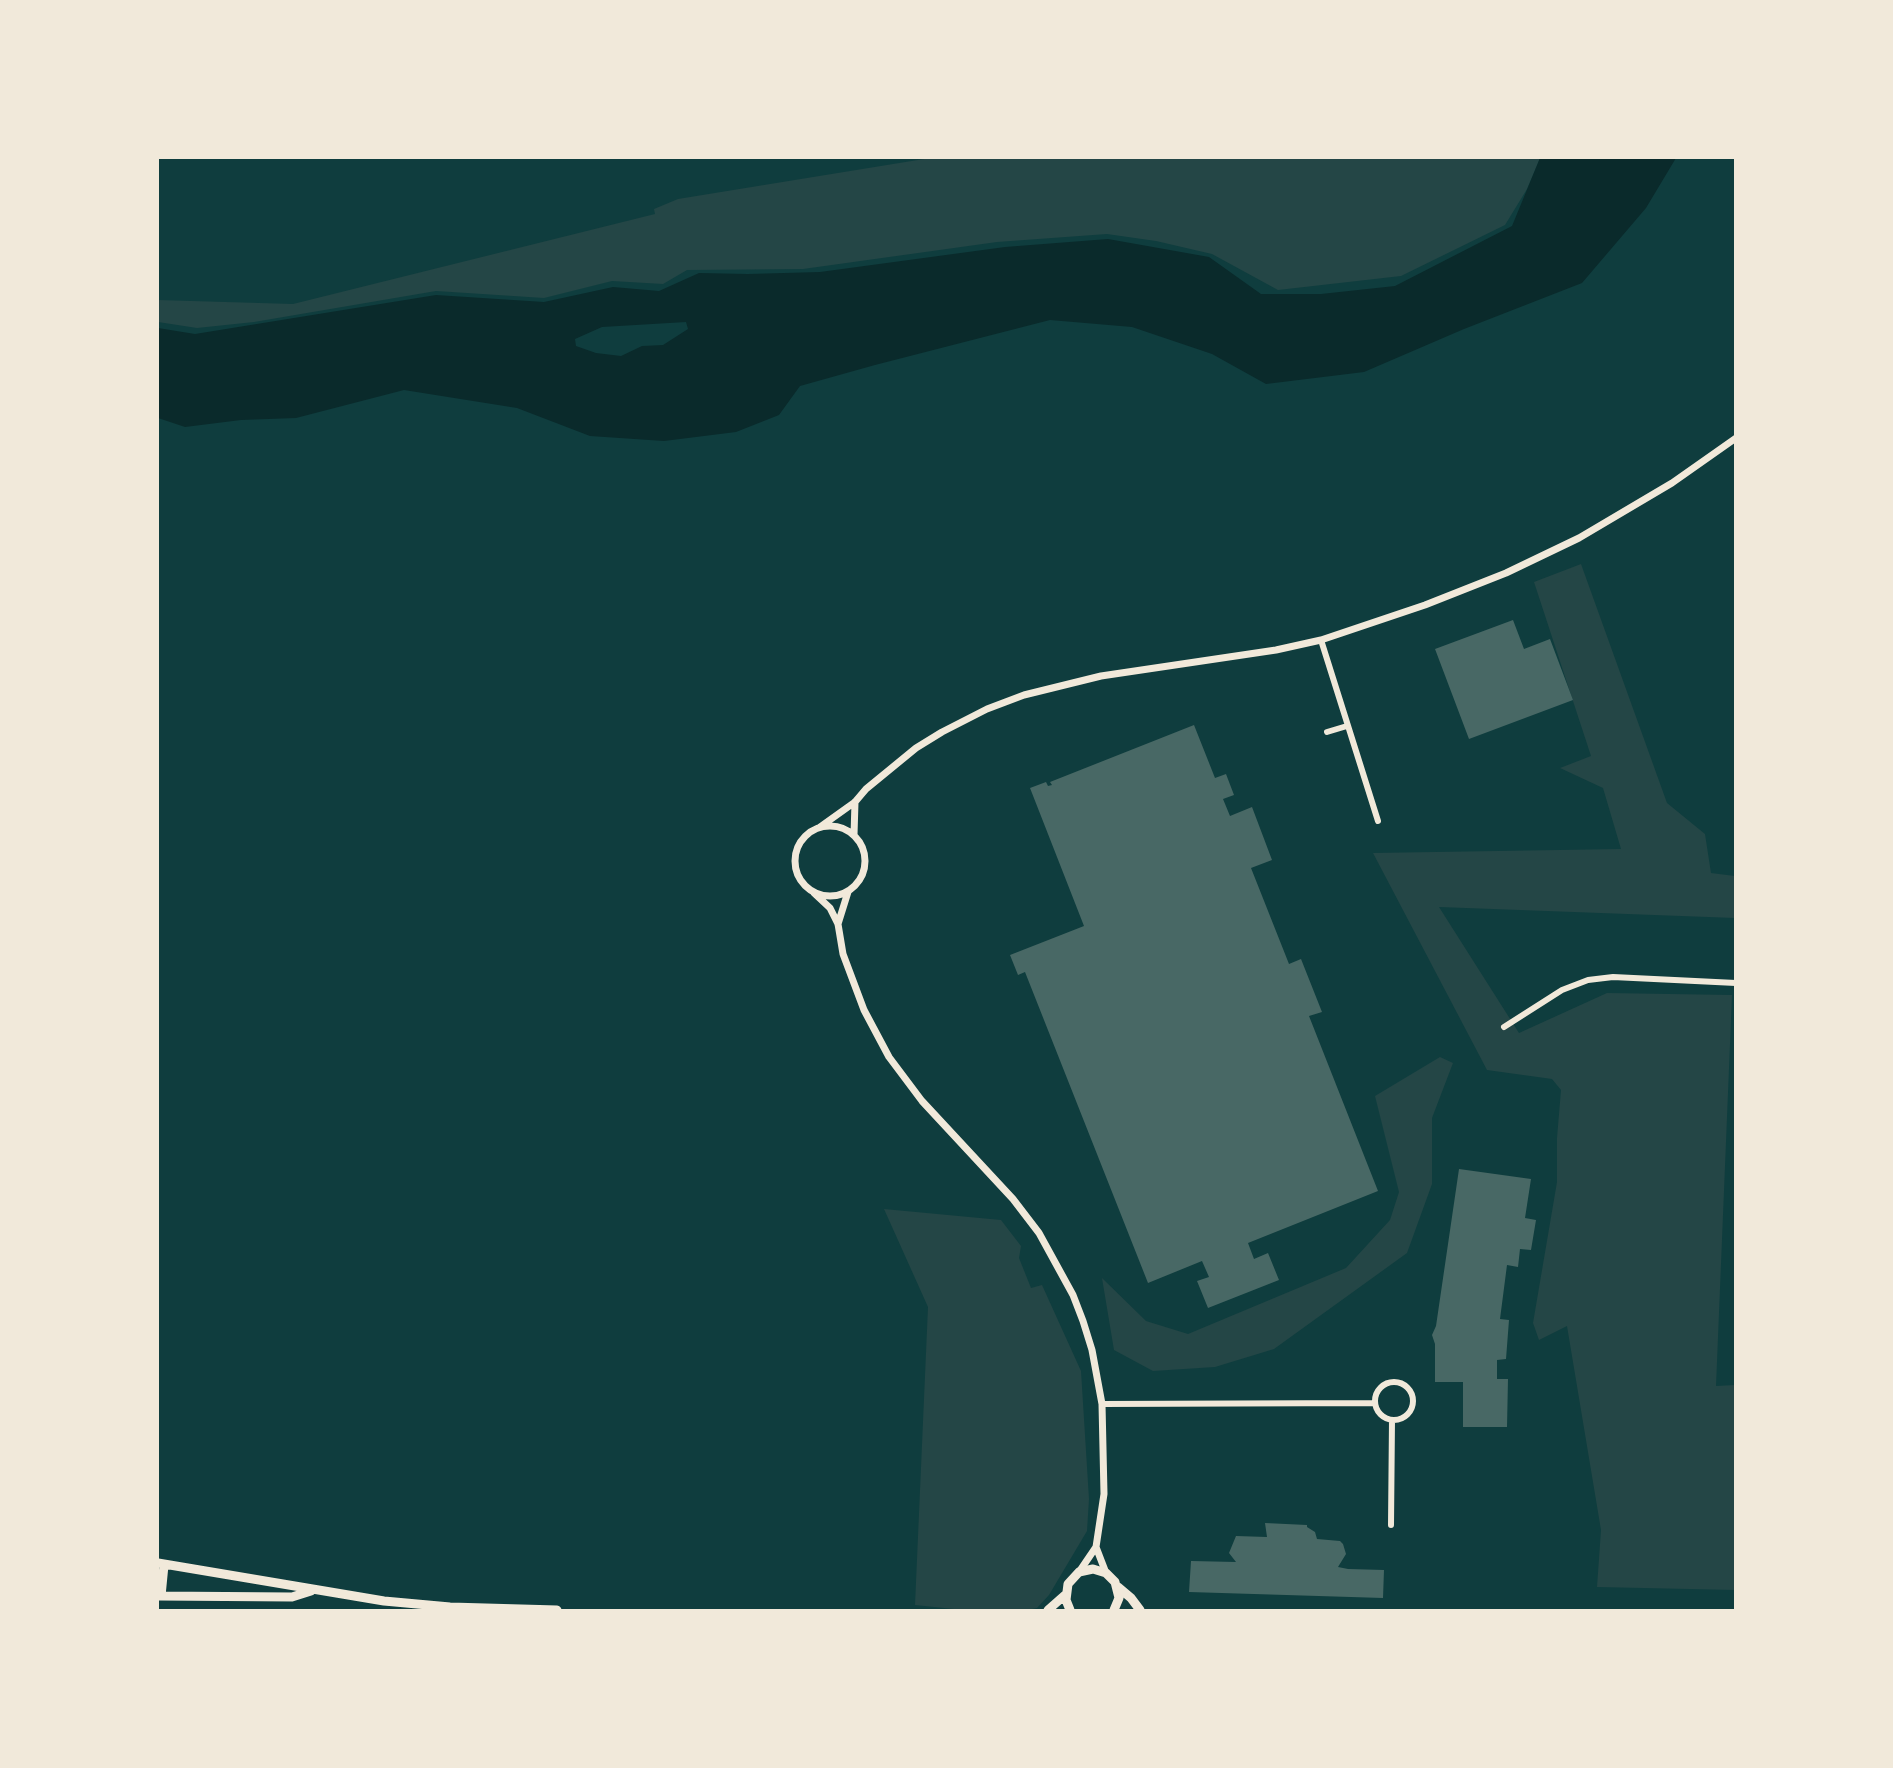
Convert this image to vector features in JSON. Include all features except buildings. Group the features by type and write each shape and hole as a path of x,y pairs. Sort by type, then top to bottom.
{"main road":[{"path":"314,1590 292,1597 163,1596 161,1564 384,1601 450,1607 557,1611"},
{"path":"1048,1611 1065,1595 1068,1584 1079,1572 1093,1569 1106,1573 1115,1581 1119,1598 1114,1611"},
{"path":"1118,1587 1141,1610"},
{"path":"1065,1595 1070,1611"},
{"path":"1128,1610 1141,1610"}],"street":[{"path":"1079,1572 1096,1547 1104,1494 1102,1404 1092,1350 1083,1321 1073,1295 1052,1257 1014,1199 922,1101 889,1057 864,1010 843,954 838,924 830,908 804,886 797,876 794,864 795,852 800,841 809,832 820,827 855,802 866,789 916,748 964,719 1024,695 1101,676 1276,650 1320,640 1466,591 1579,538 1642,501 1736,438"},
{"path":"1320,640 1378,821"},
{"path":"1327,732 1347,726"},
{"path":"854,834 855,802"},
{"path":"814,893 837,896 848,892 858,884 866,861 864,850 854,834 832,825 820,827"},
{"path":"838,924 848,892"},
{"path":"1504,1027 1562,990 1588,980 1614,977 1736,983"},
{"path":"1393,1381 1405,1385 1412,1395 1412,1407 1404,1417 1392,1420 1380,1414 1374,1403 1381,1386 1393,1381"},
{"path":"1102,1404 1374,1403"},
{"path":"1392,1420 1392,1525"},
{"path":"1096,1547 1106,1573"}],"shaded area":[{"path":"930,158 1540,158 1527,189 1505,225 1401,276 1278,290 1212,254 1156,241 1107,234 997,242 803,269 687,270 663,284 612,281 544,298 436,291 254,322 197,328 158,322 158,300 293,304 655,214 654,209 678,199"},
{"path":"1540,158 1676,158 1646,208 1582,283 1464,329 1364,372 1266,384 1212,354 1132,327 1050,320 800,386 779,415 736,432 664,441 590,436 517,408 404,390 296,418 241,420 185,427 158,418 158,328 195,334 436,295 544,302 613,287 659,291 699,273 820,272 1005,247 1108,239 1209,257 1261,294 1321,294 1395,286 1512,226","holes":["686,322 688,329 663,345 642,346 621,356 596,353 576,346 575,339 602,327"]},
{"path":"1581,564 1667,803 1705,834 1711,873 1735,876 1735,918 1439,907 1519,1033 1607,993 1732,995 1716,1386 1735,1385 1735,1590 1597,1587 1601,1530 1567,1326 1539,1340 1533,1323 1557,1182 1557,1138 1561,1090 1552,1079 1487,1070 1373,853 1621,849 1603,788 1560,768 1591,756 1534,582"},
{"path":"1440,1057 1453,1063 1432,1118 1432,1184 1407,1253 1274,1349 1215,1367 1153,1371 1114,1350 1102,1278 1146,1321 1188,1334 1346,1268 1390,1220 1399,1192 1375,1096"},
{"path":"884,1209 1001,1220 1021,1246 1019,1258 1031,1288 1042,1285 1081,1371 1089,1499 1087,1531 1049,1595 1037,1608 963,1610 915,1605 928,1307"}]}
